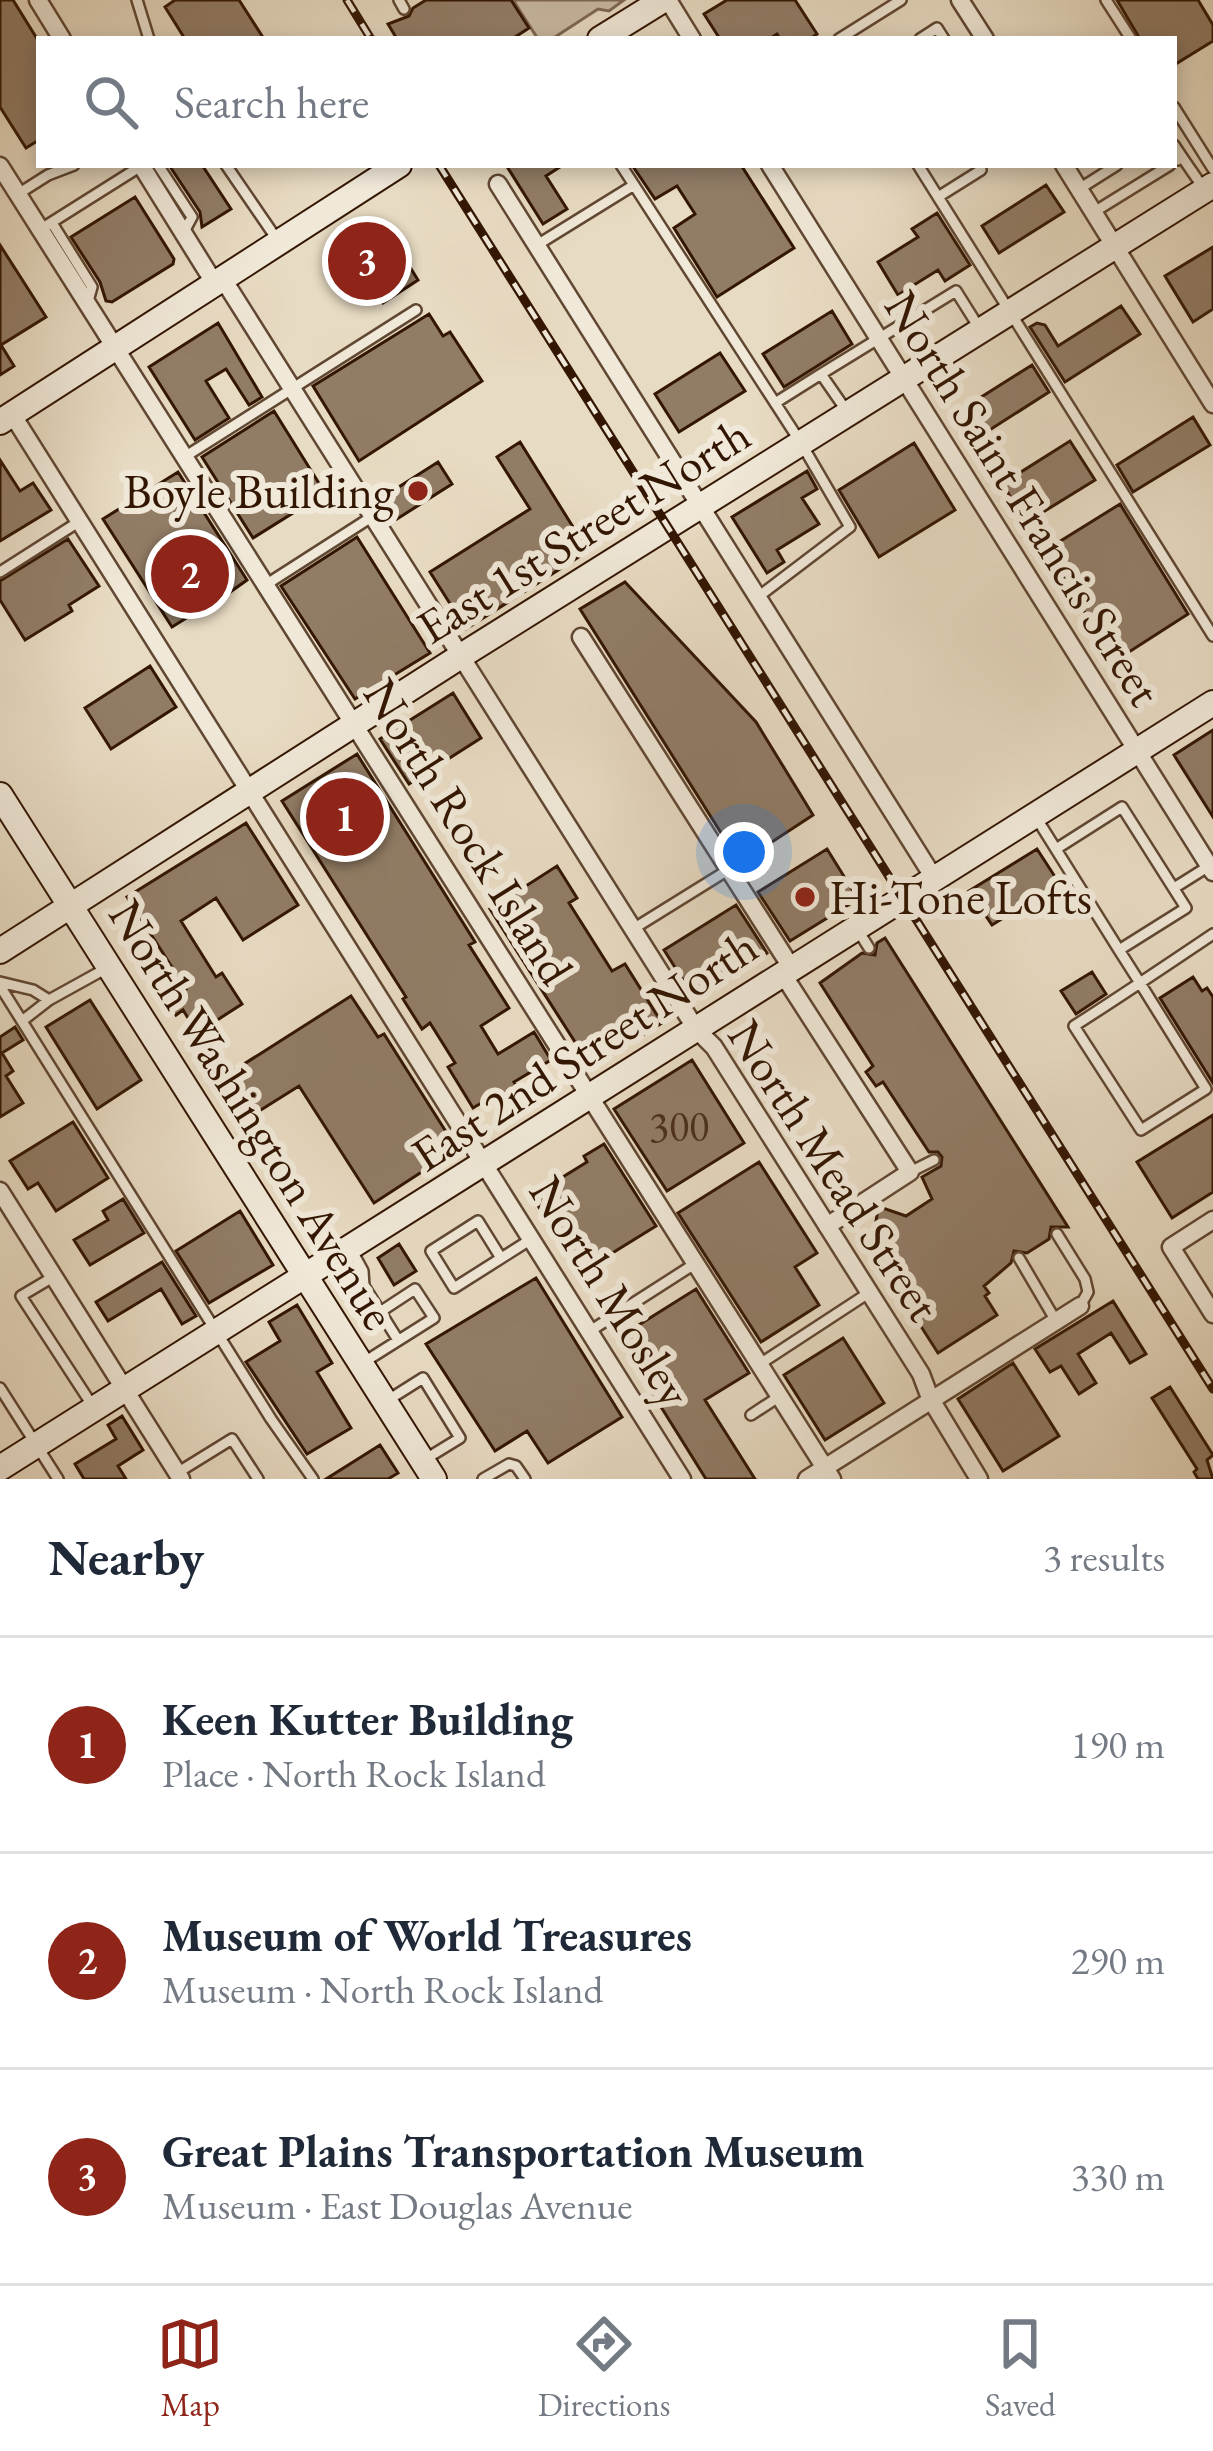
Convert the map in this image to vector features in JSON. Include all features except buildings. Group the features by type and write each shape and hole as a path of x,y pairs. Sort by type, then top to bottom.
{"street":[{"path":"38,0 60,36"},
{"path":"605,36 666,0 690,36"},
{"path":"960,0 983,36"},
{"name":"North Rock Island","path":"0,166 46,226 88,302 829,1473"},
{"name":"North Mead Street","path":"143,168 293,388 696,1029 713,1047 870,1292 980,1479"},
{"path":"6,418 394,168"},
{"name":"North Saint Francis Street","path":"772,168 1209,860"},
{"path":"1066,168 1213,404"},
{"name":"East 1st Street North","path":"0,951 460,656 1115,247 1210,181"},
{"path":"498,184 934,878"},
{"name":"North Mosley","path":"6,418 80,521 252,790 682,1479"},
{"path":"581,637 910,1172 827,1226"},
{"name":"East 2nd Street North","path":"0,1468 786,970 862,938 934,878 1213,703"},
{"name":"North Washington Avenue","path":"0,795 428,1470"},
{"path":"0,1191 179,1476"},
{"path":"1213,1220 1171,1247 1213,1314"},
{"path":"807,1479 829,1473 930,1398 1080,1306"}],"lane":[{"path":"137,0 148,36"},
{"path":"844,36 901,0"},
{"path":"1106,0 1128,36"},
{"path":"1177,113 1210,181"},
{"path":"1177,163 1210,181"},
{"path":"18,194 66,168"},
{"path":"46,226 136,168"},
{"path":"160,168 192,217 183,233"},
{"path":"228,168 279,242"},
{"path":"1079,189 1113,168"},
{"path":"1094,212 1165,168"},
{"path":"921,170 1213,636"},
{"path":"938,197 981,170"},
{"path":"537,245 628,175 801,443 850,527 758,597"},
{"path":"775,403 956,291 981,331"},
{"path":"186,456 416,310"},
{"path":"821,374 848,413"},
{"path":"267,584 373,516"},
{"path":"0,572 80,521"},
{"path":"1056,849 1122,808 1174,888 1186,908 1120,950"},
{"path":"1035,815 1120,950 1140,983 1206,1088 1141,1130 1074,1026 1140,983 1213,934"},
{"path":"1174,888 1209,860"},
{"path":"633,929 728,870"},
{"path":"22,1021 49,1000 110,967"},
{"path":"0,984 34,990 49,1000"},
{"path":"0,984 313,1479"},
{"path":"12,1005 34,990"},
{"path":"910,1172 934,1160"},
{"path":"501,1258 478,1221 431,1251 454,1288 533,1238"},
{"path":"1057,1234 1085,1279 1088,1292 1080,1306"},
{"path":"351,1249 363,1270 364,1286 398,1340"},
{"path":"1018,1258 1056,1321"},
{"path":"590,1330 696,1263"},
{"path":"53,1277 21,1296 94,1408"},
{"path":"361,1364 434,1318 416,1288 380,1312"},
{"path":"760,1364 870,1292"},
{"path":"385,1402 422,1378 435,1398 460,1438 428,1470"},
{"path":"0,1388 58,1479"},
{"path":"751,1415 780,1396"},
{"path":"179,1476 232,1439 258,1479"},
{"path":"483,1479 509,1464 517,1466 525,1479"}],"shaded area":[{"path":"513,0 624,0 609,11 598,9 557,36 536,36"}],"railway":[{"path":"347,0 369,36"},
{"path":"441,168 1213,1389"}],"place":[{"name":"Great Plains Transportation Museum","path":"367,261"},
{"name":"Boyle Building","path":"418,491"},
{"name":"Museum of World Treasures","path":"190,574"},
{"name":"Keen Kutter Building","path":"345,817"},
{"name":"Hi-Tone Lofts","path":"805,897"}]}
